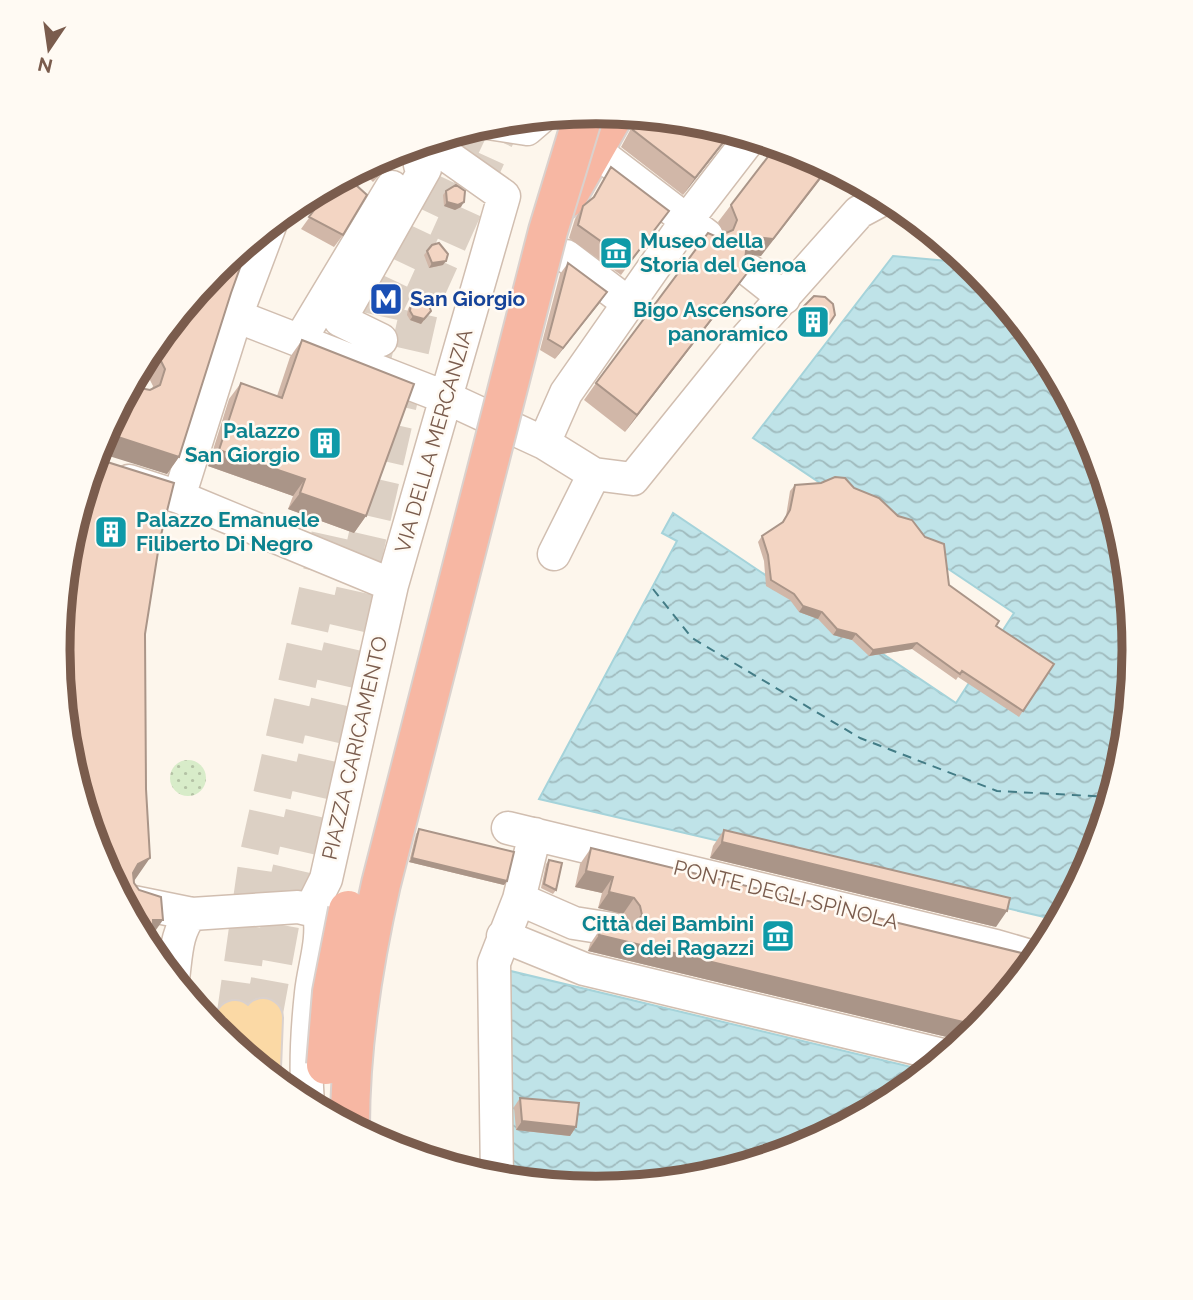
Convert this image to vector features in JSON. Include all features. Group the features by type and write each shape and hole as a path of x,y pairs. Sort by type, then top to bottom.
{"highway":[{"path":"350,1115 353,1043 369,934 557,243 582,124"},
{"path":"557,243 610,124"},
{"path":"325,1101 332,992 355,878 539,127"}],"main road":[{"path":"244,1028 253,1049"}],"street":[{"path":"544,443 566,393 628,303 697,228 746,145"},
{"path":"300,340 418,155"},
{"path":"381,340 340,320 425,169 418,155"},
{"name":"VIA DELLA MERCANZIA","path":"395,575 504,196 418,155"},
{"path":"609,160 697,228"},
{"path":"236,316 447,398 544,443 594,474 633,479 745,340 859,212 875,203"},
{"path":"557,243 628,303"},
{"path":"179,497 262,244"},
{"path":"750,271 784,298"},
{"path":"102,473 179,497 395,575"},
{"path":"554,554 594,474"},
{"name":"PIAZZA CARICAMENTO","path":"311,909 326,879 395,575"},
{"name":"PONTE DEGLI SPÌNOLA","path":"519,899 522,831 1026,955"},
{"path":"497,1167 498,950 519,899 574,923 612,929"},
{"path":"135,902 192,914 311,909 319,912 322,938 311,991 307,1090"},
{"path":"175,965 178,945 187,918 192,914"},
{"path":"498,950 935,1053"}],"green space":[{"path":"188,760 200,766 206,778 200,790 188,796 176,790 170,778 176,766"}],"water":[{"path":"893,256 952,261 992,303 1034,357 1069,417 1095,481 1113,547 1122,616 1123,650 1118,719 1105,786 1083,851 1049,918 539,799 677,541 662,533 673,513 956,703 1014,613 753,438"},
{"path":"498,968 917,1068 860,1106 829,1122 766,1149 733,1159 665,1172 631,1175 562,1175 505,1168"}],"building":[{"path":"636,125 665,128 725,139 695,178 633,130"},
{"path":"771,153 822,175 773,239 756,237 747,243 745,260 751,268 637,415 596,383 708,233 717,237 733,230 737,220 731,205"},
{"path":"611,167 669,211 630,262 578,225 583,206 594,197"},
{"path":"354,183 367,195 343,235 309,217 320,202"},
{"path":"456,185 465,191 464,202 458,205 447,202 446,191"},
{"path":"439,243 448,254 446,261 432,263 427,251 432,245"},
{"path":"243,260 179,457 116,436 140,388 150,390 160,385 165,369 160,359 179,329"},
{"path":"568,263 607,292 563,348 548,339"},
{"path":"814,296 825,297 833,304 835,315 829,324 814,327 806,321 804,306"},
{"path":"421,298 427,300 431,311 424,319 413,316 410,311 411,304"},
{"name":"Palazzo San Giorgio","path":"302,340 414,384 366,516 300,493 305,479 219,450 241,383 282,398"},
{"path":"105,461 174,483 160,539 145,634 146,789 150,858 138,864 133,873 134,883 139,890 161,897 163,920 153,920 153,934 124,883 98,819 80,753 71,684 71,616 80,547"},
{"path":"835,477 845,478 854,488 879,498 898,516 912,520 925,537 944,544 949,585 999,621 996,626 1054,664 1023,711 962,671 960,674 917,643 873,650 856,634 837,629 822,612 803,606 794,594 771,580 762,536 783,522 790,510 795,485 821,483"},
{"path":"419,829 514,852 507,881 412,858"},
{"path":"724,830 1010,898 1007,911 722,842"},
{"path":"591,848 1026,954 966,1025 599,935 601,928 631,930 642,915 634,898 609,892 613,877 586,871"},
{"path":"549,860 562,863 556,890 544,884"},
{"path":"520,1098 579,1103 576,1127 522,1121"}],"ferry route":[{"path":"653,589 692,638 860,738 997,791 1102,796"}],"tunnel":[{"path":"263,1018 285,898 421,302 497,133"},
{"path":"369,372 383,310 464,140"},
{"path":"235,1020 258,858 344,474"}],"place":[{"name":"Museo della Storia del Genoa","path":"616,253"},
{"name":"San Giorgio","path":"386,299"},
{"name":"Bigo Ascensore panoramico","path":"813,322"},
{"name":"Palazzo San Giorgio","path":"325,443"},
{"name":"Palazzo Emanuele Filiberto Di Negro","path":"111,532"},
{"name":"Città dei Bambini e dei Ragazzi","path":"778,936"}]}
